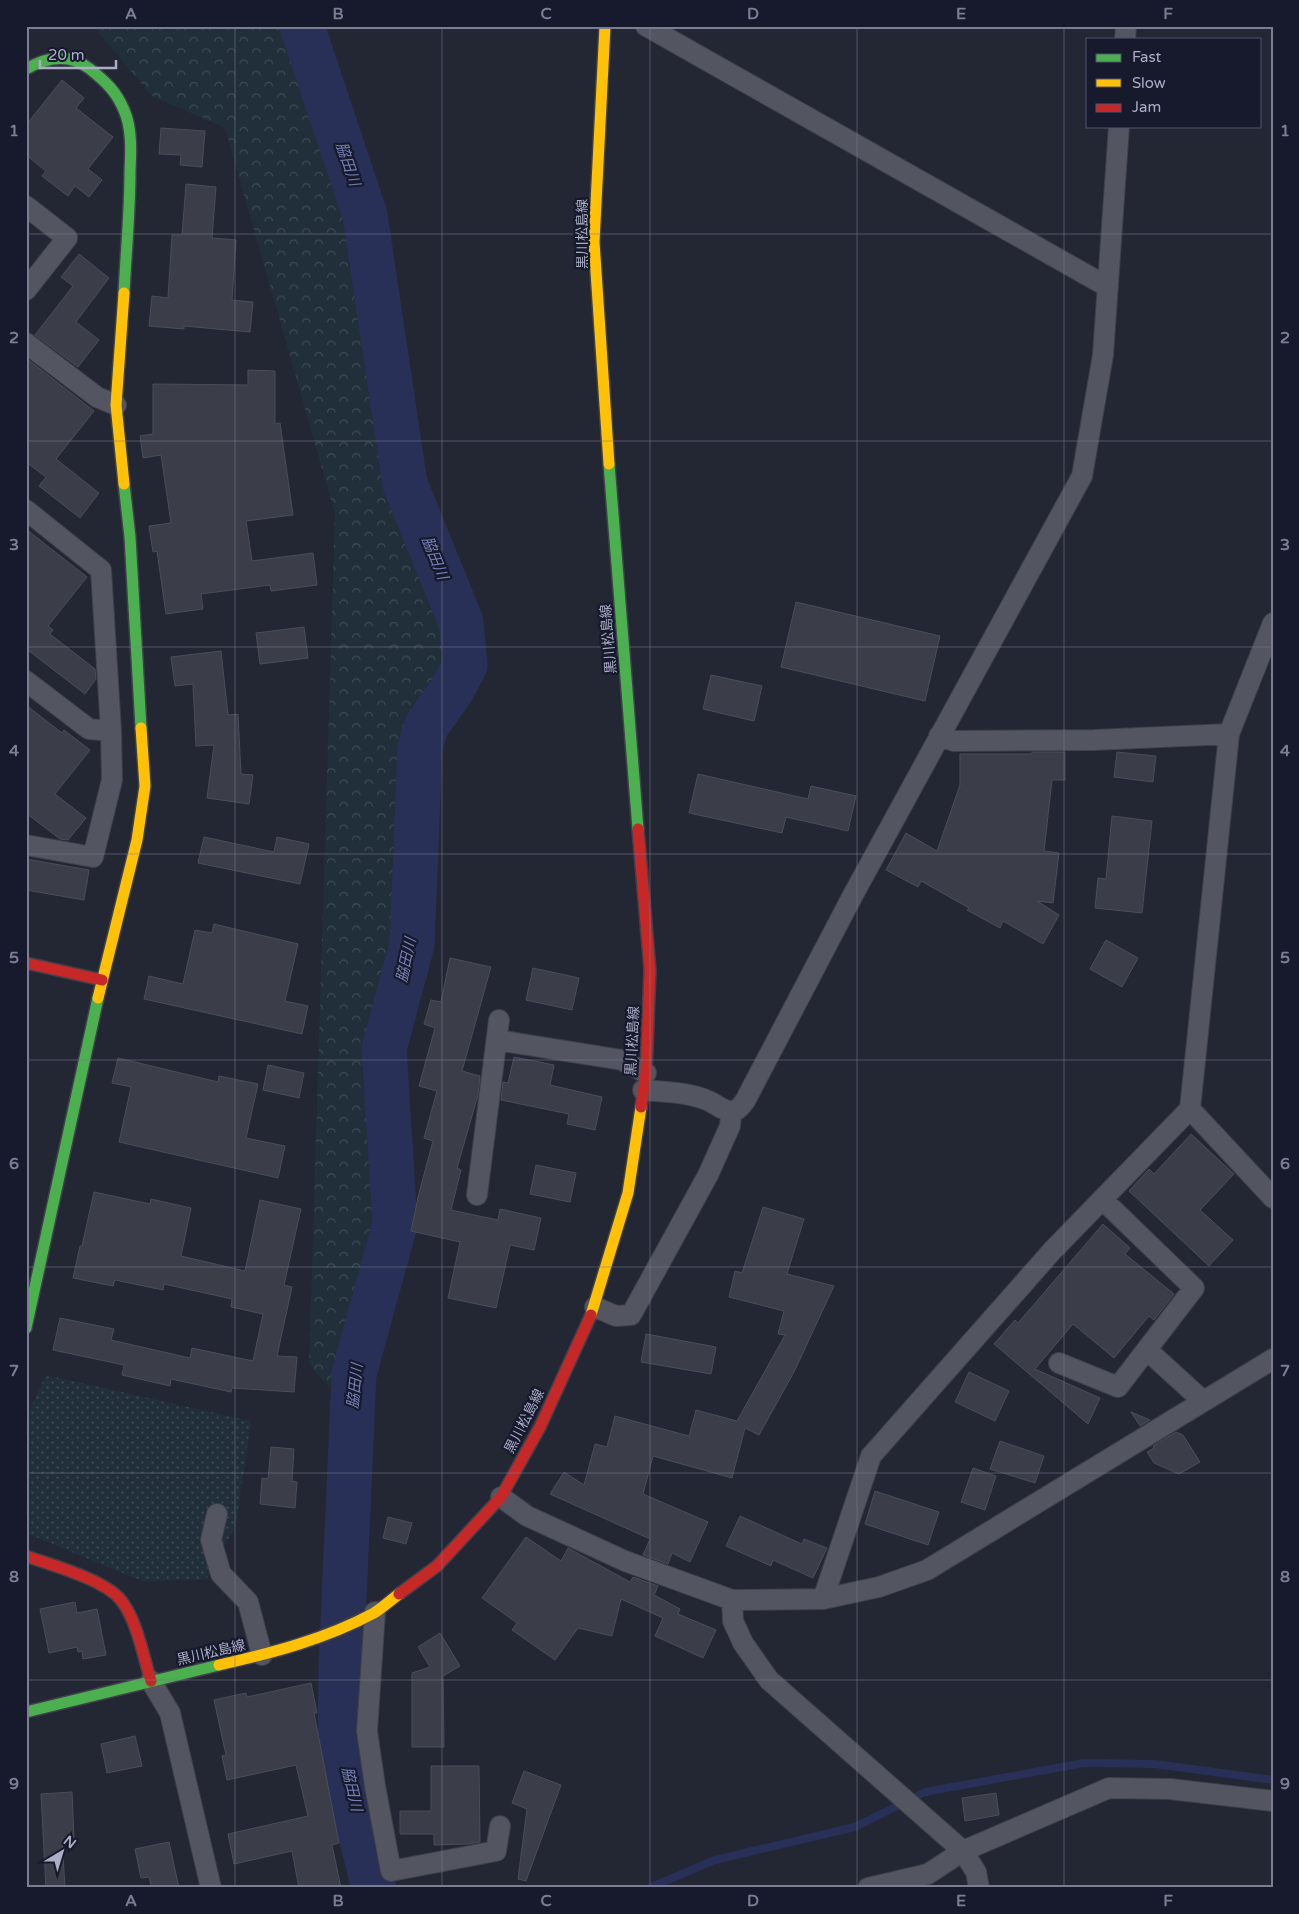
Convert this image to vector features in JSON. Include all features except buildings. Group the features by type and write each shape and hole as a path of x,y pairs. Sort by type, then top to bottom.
{"main road":[{"name":"黒川松島線","path":"26,1712 262,1655 329,1634 375,1612 437,1566 501,1497 540,1427 595,1307 628,1193 645,1081 650,970 612,512 594,242 606,26"},
{"path":"26,68 40,61 65,58 86,66 109,84 125,111 131,142 130,198 116,404 130,537 145,786 137,840 102,980 26,1328"},
{"path":"26,962 102,980"},
{"path":"26,1556 99,1584 119,1598 131,1621 151,1681"}],"street":[{"path":"646,26 1108,288"},
{"path":"496,1040 622,1060 645,1081 709,1101 731,1112 738,1110 745,1102 853,895 1082,476 1103,355 1119,128"},
{"path":"26,206 67,238 26,290"},
{"path":"26,343 97,397 116,404"},
{"path":"26,510 101,570 111,730 112,780 93,857 26,845"},
{"path":"823,1599 871,1456 1052,1252 1190,1109 1229,734 1273,623"},
{"path":"26,681 89,729 111,730"},
{"path":"939,736 954,741 1094,740 1229,734"},
{"path":"477,1195 499,1020"},
{"path":"1190,1109 1273,1198"},
{"path":"595,1307 616,1316 630,1315 708,1175 730,1126 731,1112"},
{"path":"1059,1363 1118,1387 1194,1288 1102,1200"},
{"path":"1147,1350 1203,1402"},
{"path":"501,1497 527,1516 625,1561 732,1600 823,1599 879,1587 927,1570 1273,1359"},
{"path":"217,1514 211,1540 220,1574 248,1602 262,1655"},
{"path":"732,1600 734,1621 743,1643 769,1680 963,1851 976,1872 979,1888"},
{"path":"375,1612 368,1730 375,1786 391,1871 496,1851 500,1826"},
{"path":"151,1681 170,1713 211,1888"},
{"path":"868,1888 928,1874 963,1851 1109,1788 1170,1789 1273,1800"}],"green space":[{"path":"93,26 292,26 356,215 398,487 459,654 413,735 387,1221 329,1387 309,1365 335,514 225,128 152,96"},
{"path":"46,1375 251,1421 236,1525 206,1580 142,1581 26,1533 26,1417"}],"waterway":[{"name":"脇田川","path":"302,26 365,215 405,484 461,622 465,665 453,688 427,725 420,746 412,945 384,1049 395,1224 354,1374 341,1666 340,1739 352,1800 374,1888"},
{"path":"649,1888 715,1860 855,1827 925,1792 1084,1763 1155,1764 1273,1780"}],"traffic: fast":[{"path":"26,69 58,58 75,61 90,69 106,83 118,97 124,110 130,132 131,148 124,293"},
{"path":"609,464 638,829"},
{"path":"124,484 130,537 141,728"},
{"path":"26,1328 98,998"},
{"path":"26,1712 219,1665"}],"traffic: slow":[{"path":"605,26 594,242 609,464"},
{"path":"124,293 116,405 124,484"},
{"path":"98,998 137,840 145,786 141,728"},
{"path":"591,1315 628,1193 641,1107"},
{"path":"219,1665 318,1638 374,1613 399,1594"}],"traffic: jam":[{"path":"638,829 650,970 646,1073 641,1107"},
{"path":"26,963 102,980"},
{"path":"399,1594 437,1566 501,1497 540,1427 591,1315"},
{"path":"26,1556 89,1579 102,1585 120,1599 126,1607 135,1627 151,1681"}]}
